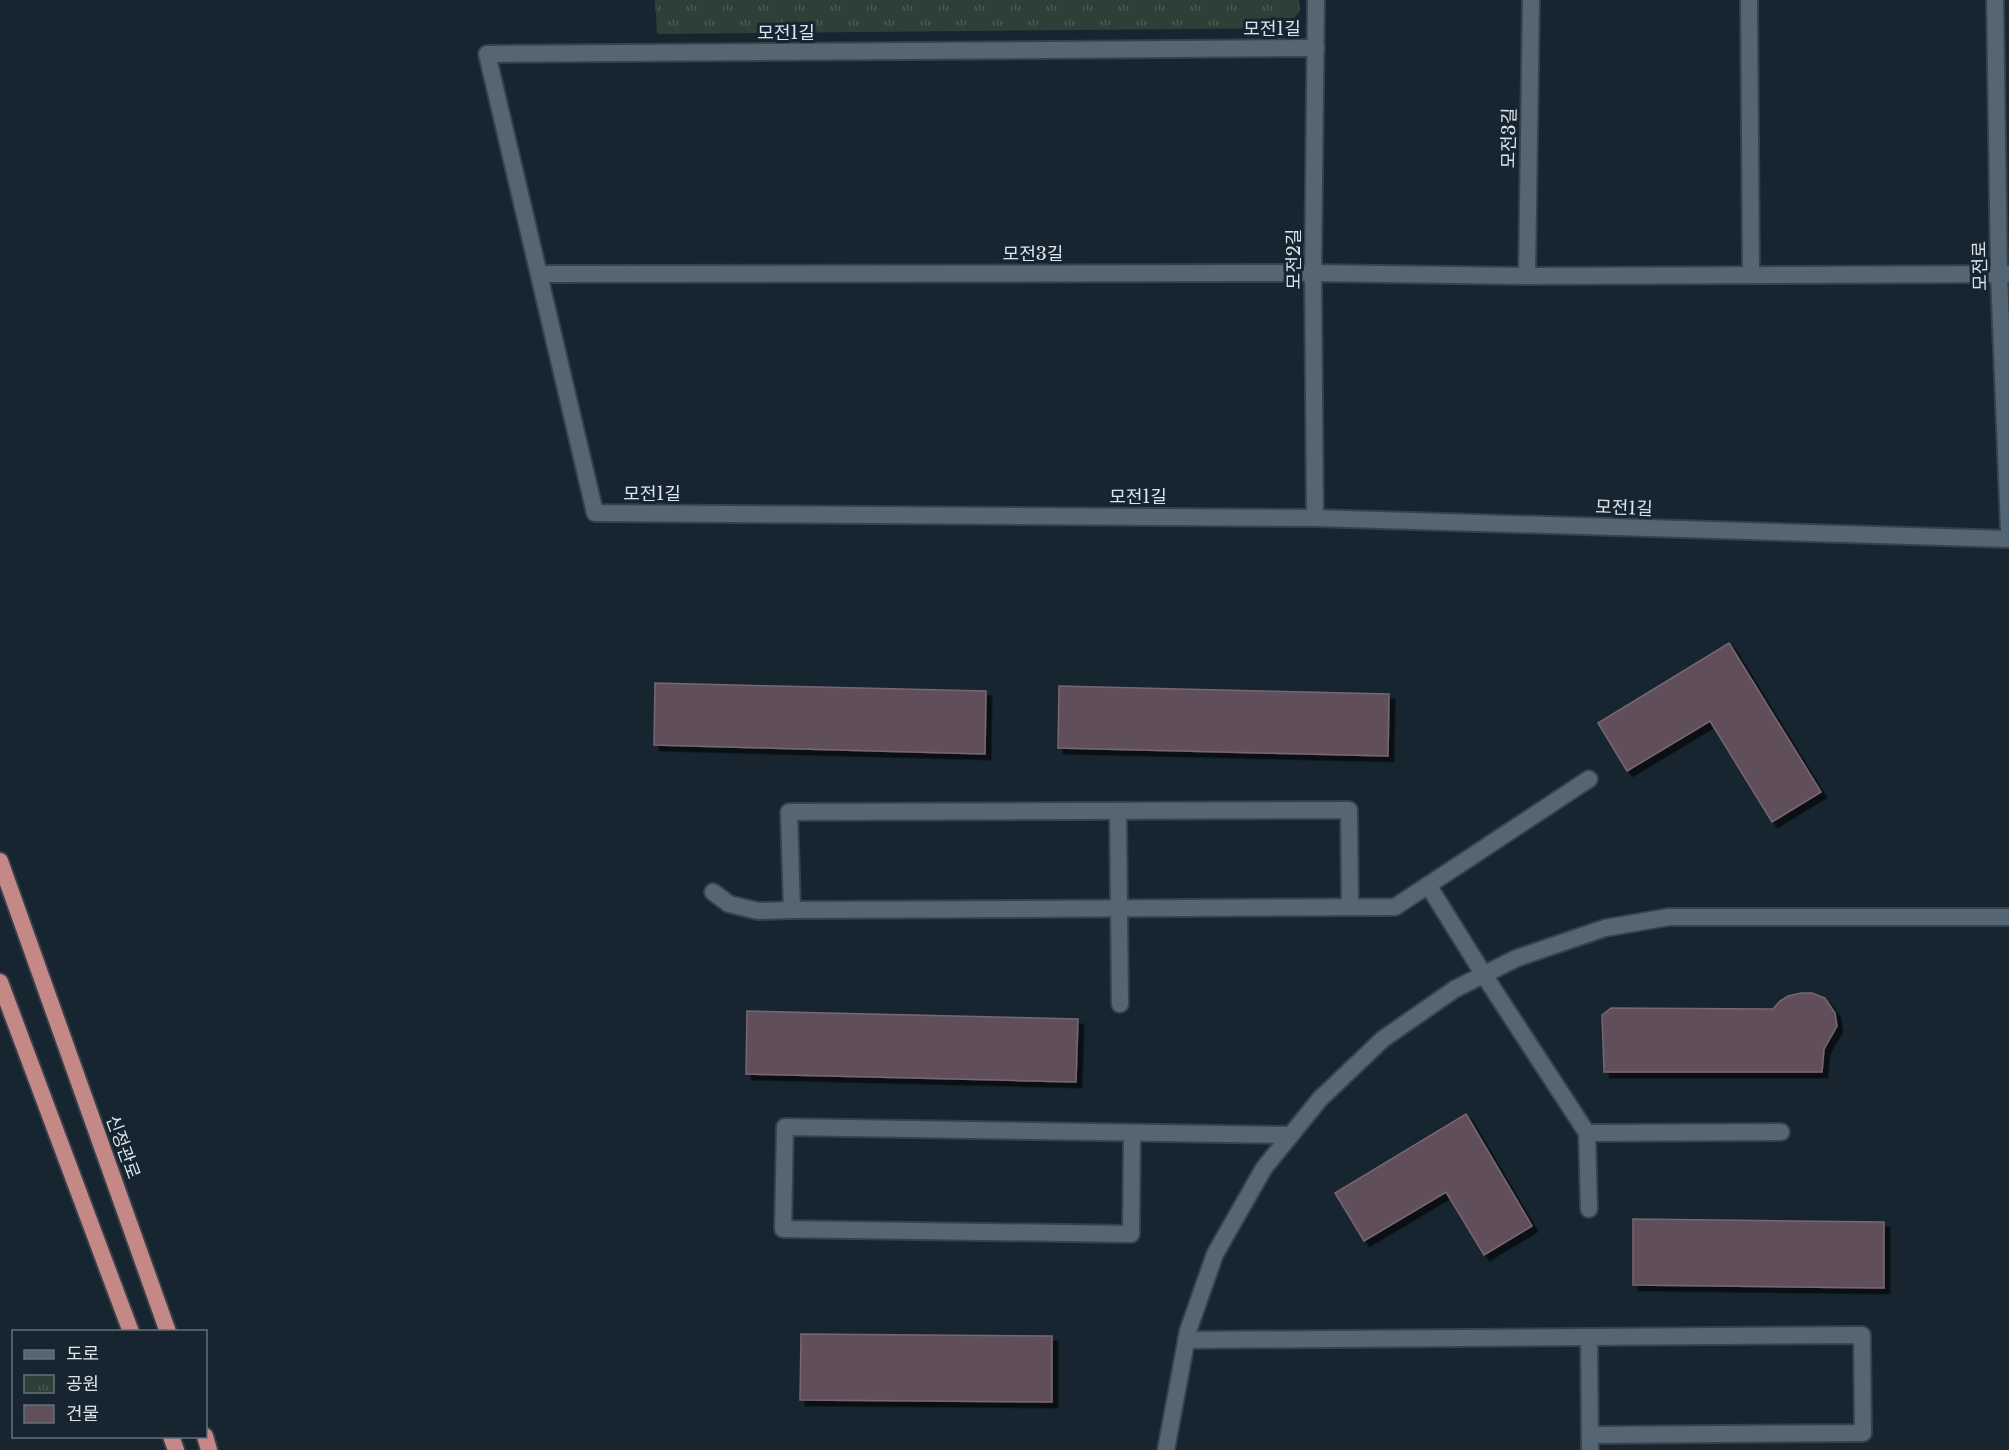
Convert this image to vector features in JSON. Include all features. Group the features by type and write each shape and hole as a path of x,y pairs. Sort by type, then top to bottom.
{"highway":[{"name":"신정관로","path":"0,861 167,1330"},
{"path":"0,983 130,1330"}],"street":[{"name":"모전2길","path":"1315,518 1316,0"},
{"name":"모전3길","path":"1527,276 1531,0"},
{"path":"1749,0 1751,275"},
{"name":"모전로","path":"1995,0 2009,530"},
{"name":"모전1길","path":"1316,48 487,54 595,513 1315,518 2009,539"},
{"name":"모전3길","path":"539,274 1314,273 1527,276 2004,274"},
{"path":"713,892 729,904 758,911 1395,907 1589,778"},
{"path":"792,910 789,812 1349,810 1350,907"},
{"path":"1118,811 1120,1004"},
{"path":"1428,885 1587,1133 1589,1209"},
{"path":"1166,1450 1186,1340 1215,1254 1264,1168 1320,1100 1383,1039 1455,989 1517,958 1605,928 1670,917 2009,917"},
{"path":"1132,1133 1131,1234 783,1229 784,1127 1291,1135"},
{"path":"1587,1133 1781,1132"},
{"path":"1186,1340 1589,1337 1862,1335 1863,1433 1590,1443 1589,1337"}],"green space":[{"path":"655,0 1299,0 1300,11 1286,28 657,34"}],"building":[{"path":"1729,643 1821,792 1772,822 1710,721 1627,771 1598,723"},
{"path":"655,683 986,691 985,754 654,745"},
{"path":"1059,686 1389,694 1388,756 1058,748"},
{"path":"1812,993 1825,998 1835,1013 1837,1026 1824,1049 1822,1072 1604,1072 1602,1015 1611,1008 1773,1009 1788,996"},
{"path":"747,1011 1078,1019 1076,1082 746,1074"},
{"path":"1466,1114 1532,1226 1484,1255 1446,1192 1364,1241 1335,1193"},
{"path":"1633,1219 1884,1222 1884,1288 1633,1285"},
{"path":"801,1334 1052,1336 1052,1402 800,1400"}]}
